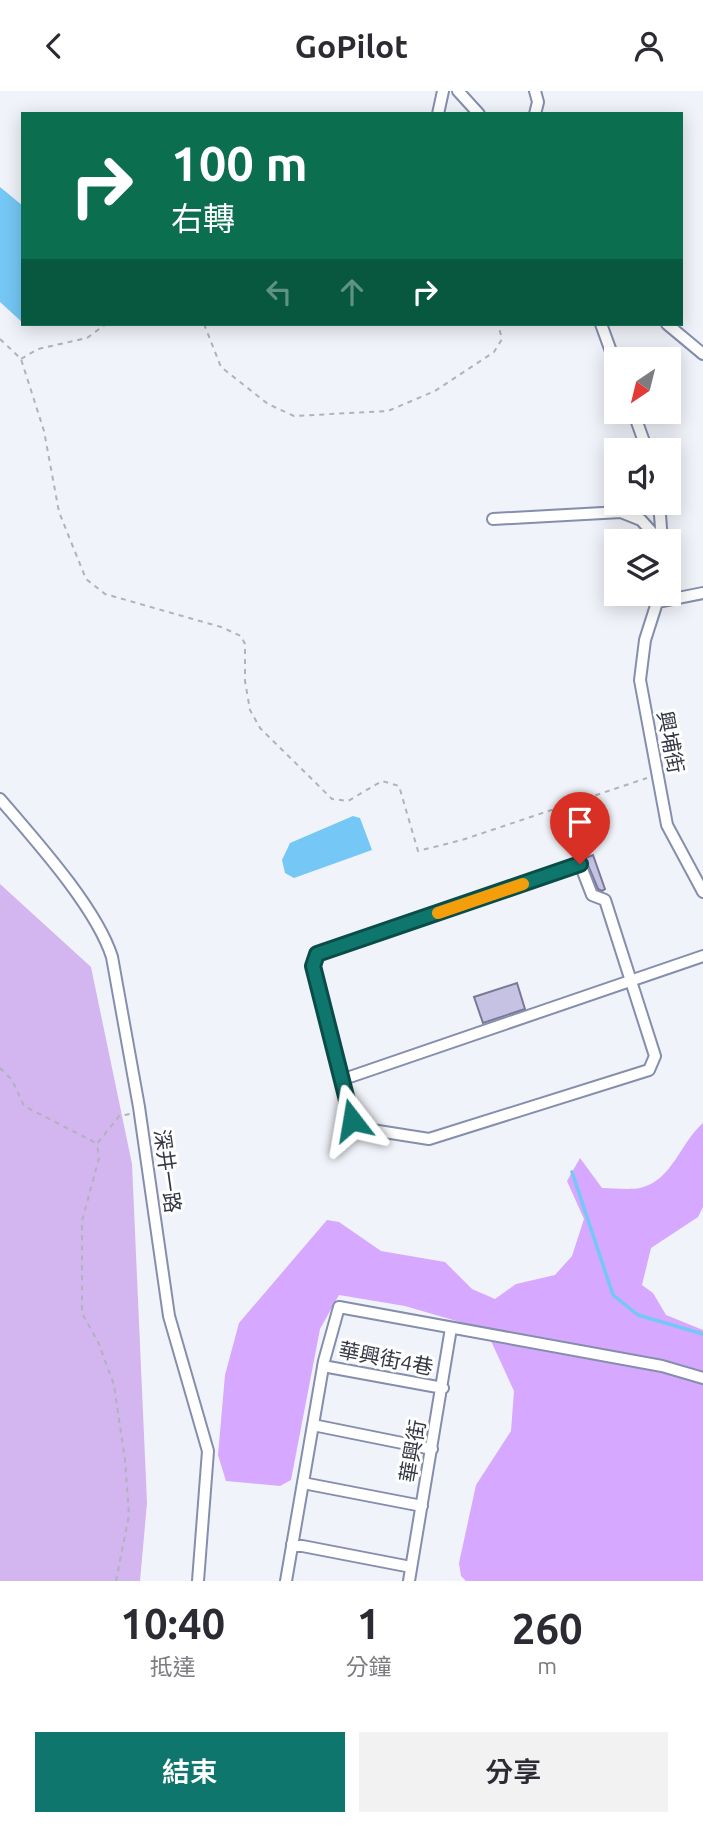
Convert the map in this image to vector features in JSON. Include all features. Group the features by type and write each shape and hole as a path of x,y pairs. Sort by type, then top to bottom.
{"street":[{"path":"438,112 443,91"},
{"path":"458,91 477,112"},
{"path":"535,91 538,102 536,112"},
{"path":"602,326 609,347"},
{"path":"669,326 703,354"},
{"path":"493,519 621,512 641,520 650,529"},
{"path":"681,596 703,593"},
{"name":"興埔街","path":"656,606 645,640 640,680 667,825 703,892"},
{"name":"深井一路","path":"0,799 54,863 107,940 140,1111 169,1316 208,1451 198,1581"},
{"path":"580,864 592,895 605,900 632,980 655,1056 649,1070 429,1139 359,1128 352,1120 313,966 317,954 580,864"},
{"path":"341,1080 703,956"},
{"path":"286,1581 323,1366 339,1307 662,1366 703,1378"},
{"name":"華興街","path":"409,1581 451,1328"},
{"name":"華興街4巷","path":"323,1366 443,1388"},
{"path":"313,1425 432,1449"},
{"path":"303,1483 422,1506"},
{"path":"292,1544 411,1567"}],"path":[{"path":"21,359 38,349 87,338 103,326"},
{"path":"205,326 221,367 268,404 294,416 388,411 435,391 494,352 502,339 499,326"},
{"path":"0,339 21,359 44,431 59,512 86,579 105,594 221,627 240,636 245,644 245,681 250,710 260,728 332,799 348,801 382,781 399,786 418,851 462,840 658,775"},
{"path":"0,1068 12,1080 24,1106 97,1144"},
{"path":"116,1581 129,1515 125,1460 114,1385 99,1344 82,1313 82,1221 99,1158 97,1144 118,1117 140,1111"}],"shaded area":[{"path":"0,884 91,967 132,1164 147,1503 140,1581 0,1581"},
{"path":"703,1123 703,1207 698,1217 651,1248 642,1285 653,1293 666,1315 703,1330 703,1581 466,1581 461,1576 459,1563 476,1485 511,1431 514,1391 491,1341 470,1325 405,1306 339,1295 320,1329 291,1480 280,1486 226,1481 218,1455 225,1375 239,1323 327,1220 339,1222 381,1251 445,1262 472,1289 495,1299 516,1284 555,1275 572,1256 584,1219 567,1181 580,1158 602,1188 640,1188 651,1184 668,1170"}],"water":[{"path":"0,187 21,204 21,321 0,302"},
{"path":"353,816 360,818 372,850 294,878 285,873 282,860 290,843"}],"building":[{"path":"593,855 605,889 602,891 598,889 585,858"},
{"path":"517,983 525,1009 483,1023 474,997"}],"waterway":[{"path":"572,1172 613,1295 638,1315 703,1334"}],"slow traffic":[{"path":"438,913 523,884"}],"route":[{"path":"352,1120 313,966 317,954 580,864"}]}
